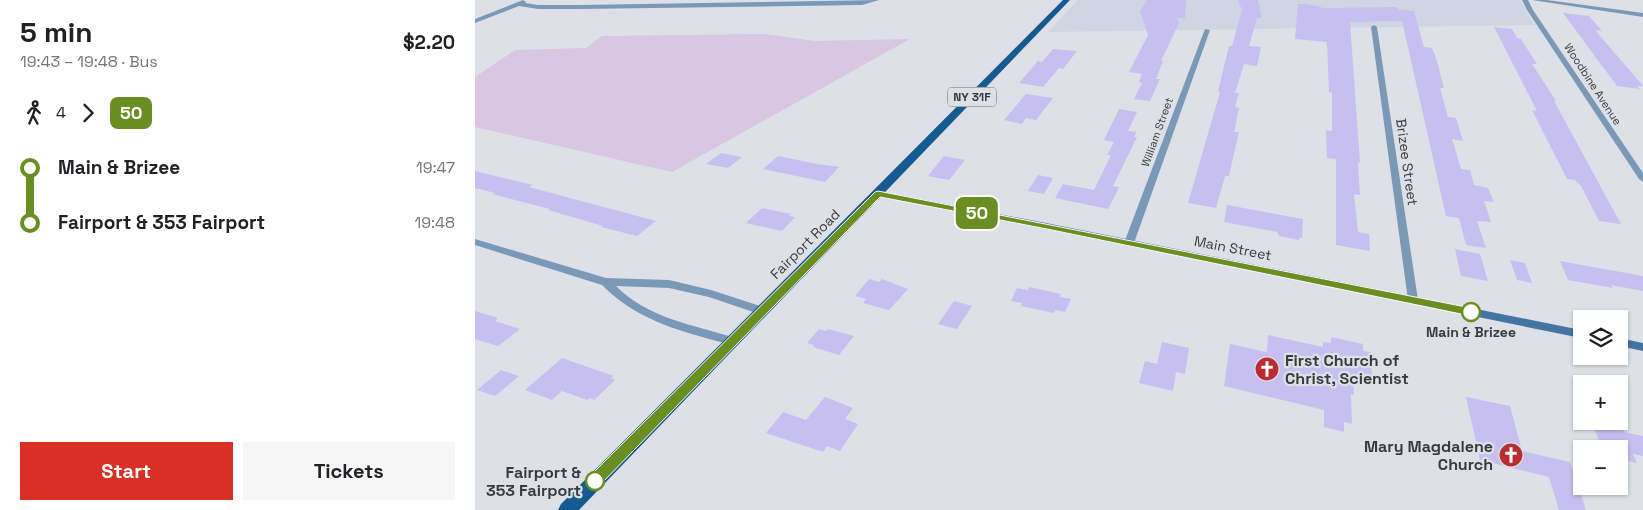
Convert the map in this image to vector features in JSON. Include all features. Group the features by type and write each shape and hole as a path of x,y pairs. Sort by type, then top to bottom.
{"main road":[{"name":"Fairport Road","path":"567,510 1067,0"}],"street":[{"path":"505,0 538,7 862,3 876,0"},
{"path":"475,21 529,0"},
{"path":"696,5 706,0"},
{"name":"Woodbine Avenue","path":"1525,0 1643,179"},
{"path":"1535,0 1643,15"},
{"name":"Brizee Street","path":"1374,27 1413,300"},
{"name":"William Street","path":"1129,243 1207,30"},
{"name":"Main Street","path":"878,194 1573,332"},
{"path":"475,242 606,282 669,284 711,294 762,311"},
{"path":"606,282 618,296 655,318 732,341"},
{"path":"1628,344 1643,347"}],"shaded area":[{"path":"1078,0 1520,0 1535,25 1048,32"},
{"path":"765,34 815,41 910,39 672,172 475,127 475,77 515,50 586,48 602,36"}],"building":[{"path":"1147,0 1186,0 1185,18 1177,18 1179,23 1161,61 1163,61 1156,79 1160,79 1150,101 1134,99 1142,83 1139,82 1142,74 1129,72 1148,35 1140,11"},
{"path":"1238,0 1258,0 1262,18 1257,18 1249,46 1261,47 1257,66 1244,64 1235,93 1239,93 1235,107 1239,108 1234,132 1239,132 1229,176 1225,176 1216,208 1188,203 1220,92 1218,91 1229,46 1232,46 1242,10"},
{"path":"1298,4 1324,8 1396,7 1400,10 1414,11 1424,47 1432,48 1436,58 1444,88 1440,88 1448,117 1456,118 1463,141 1452,139 1461,169 1470,170 1474,185 1488,188 1494,202 1484,201 1491,222 1477,221 1486,248 1466,245 1459,218 1446,216 1402,21 1350,22 1360,163 1358,162 1360,195 1354,194 1358,232 1369,234 1370,251 1336,245 1336,159 1327,158 1326,130 1332,131 1332,93 1329,92 1327,42 1295,39"},
{"path":"1563,13 1589,16 1602,31 1595,30 1643,86 1637,86 1640,89 1617,86"},
{"path":"1494,27 1512,29 1517,38 1521,39 1537,64 1532,64 1556,101 1554,101 1621,224 1599,221 1581,186 1575,180 1567,179 1532,110 1537,111"},
{"path":"1053,49 1077,51 1063,69 1059,68 1043,87 1019,83 1038,61 1042,62"},
{"path":"1026,94 1053,98 1036,120 1026,118 1022,124 1004,120"},
{"path":"1119,109 1137,112 1128,131 1137,132 1134,137 1137,137 1113,186 1119,187 1108,209 1055,198 1063,184 1094,190 1111,155 1107,155 1114,142 1104,140"},
{"path":"721,153 742,157 728,168 706,164"},
{"path":"778,156 839,167 825,182 763,169"},
{"path":"944,156 965,160 949,180 928,176"},
{"path":"475,171 533,185 529,187 656,221 637,236 601,227 603,226 475,188"},
{"path":"1038,175 1053,178 1044,194 1028,191"},
{"path":"1227,205 1303,219 1302,238 1299,238 1299,240 1279,236 1277,232 1224,222"},
{"path":"762,208 791,214 789,216 795,217 782,231 746,223"},
{"path":"1455,249 1480,254 1488,281 1461,276"},
{"path":"1510,260 1525,263 1532,283 1517,280"},
{"path":"1560,261 1643,276 1643,291 1568,280"},
{"path":"869,279 879,282 882,279 908,289 889,310 863,303 866,299 855,296"},
{"path":"1029,287 1061,294 1060,297 1071,299 1065,312 1055,310 1054,313 1021,306 1022,303 1011,301 1017,288 1028,290"},
{"path":"954,301 972,306 957,329 938,324"},
{"path":"475,311 498,318 495,321 520,329 498,346 475,339"},
{"path":"819,329 826,331 828,329 854,336 839,355 813,347 814,345 807,343"},
{"path":"1268,335 1323,347 1323,342 1331,343 1331,337 1363,344 1363,351 1370,352 1372,376 1368,375 1368,379 1353,376 1354,395 1351,394 1352,424 1344,422 1344,432 1324,427 1324,410 1224,386 1230,344 1267,352"},
{"path":"1162,342 1189,348 1185,374 1176,372 1173,391 1139,383 1145,361 1157,364"},
{"path":"562,358 614,376 611,378 615,380 594,400 590,398 587,400 562,391 552,400 525,390"},
{"path":"501,370 519,376 495,396 477,390"},
{"path":"825,397 853,408 845,419 858,424 840,451 827,446 823,452 766,433 783,412 806,420"},
{"name":"Mary Magdalene Church","path":"1466,397 1510,406 1522,451 1570,462 1573,471 1573,495 1581,495 1586,510 1559,510 1549,477 1480,460"},
{"path":"1595,430 1623,430 1624,432 1643,436 1643,456 1633,454 1637,463 1628,461 1628,440 1599,440"}],"bus line":[{"name":"50","path":"595,481 878,194 1047,226 1471,312"}],"place":[{"name":"Main & Brizee","path":"1471,312"},
{"name":"First Church of Christ, Scientist","path":"1267,369"},
{"name":"Mary Magdalene Church","path":"1511,455"},
{"name":"Fairport & 353 Fairport","path":"595,481"}]}
